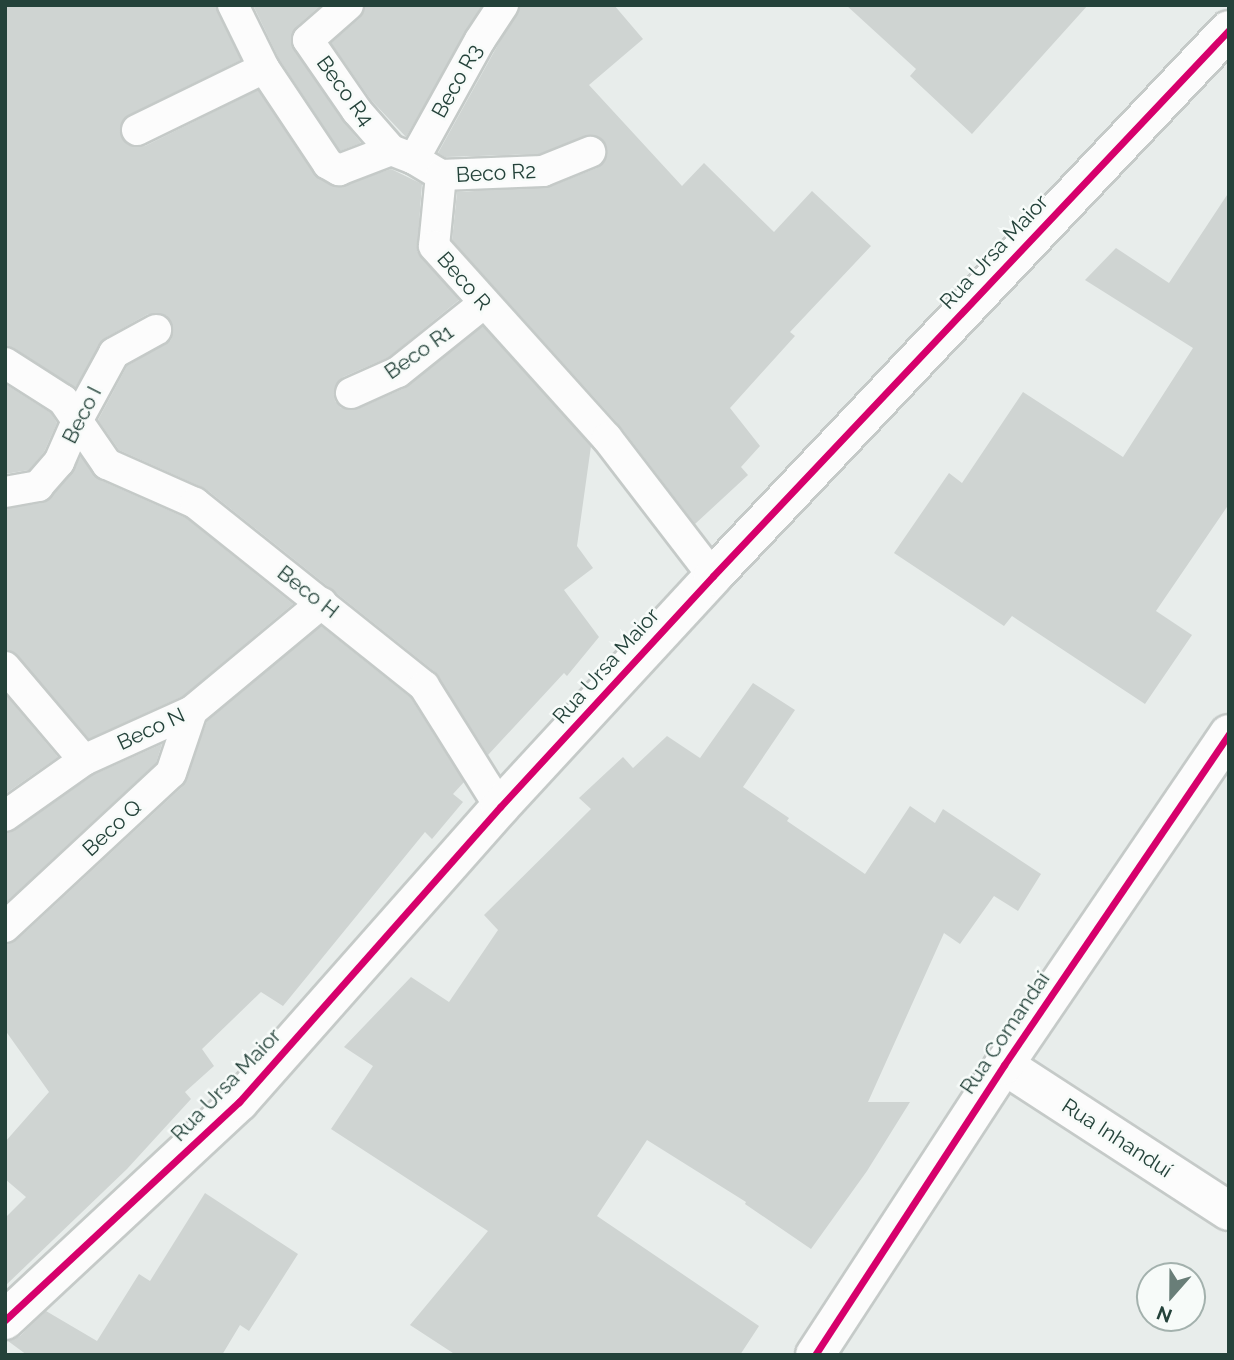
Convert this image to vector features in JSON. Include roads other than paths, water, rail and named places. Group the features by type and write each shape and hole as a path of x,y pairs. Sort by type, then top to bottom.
{"street":[{"name":"Rua Ursa Maior","path":"5,1320 239,1102 500,807 713,576 1229,30"},
{"name":"Rua Comandaí","path":"815,1355 1004,1065 1229,734"},
{"name":"Rua Inhanduí","path":"1004,1065 1229,1211"}],"lane":[{"path":"233,5 264,68 328,164 339,170 402,155 441,176"},
{"name":"Beco R4","path":"348,5 308,40 357,111 402,155"},
{"name":"Beco R3","path":"402,155 503,5"},
{"path":"137,130 264,68"},
{"name":"Beco R2","path":"441,176 543,171 590,152"},
{"name":"Beco R","path":"441,176 434,246 607,438 713,576"},
{"name":"Beco R1","path":"351,393 398,372 484,304"},
{"name":"Beco I","path":"5,492 38,486 60,461 77,421 114,353 156,330"},
{"name":"Beco H","path":"5,363 62,401 107,464 195,503 424,686 500,807"},
{"name":"Beco N","path":"5,816 84,760 192,711 322,603"},
{"path":"5,667 84,760"},
{"name":"Beco Q","path":"5,927 172,773 192,711"}]}
